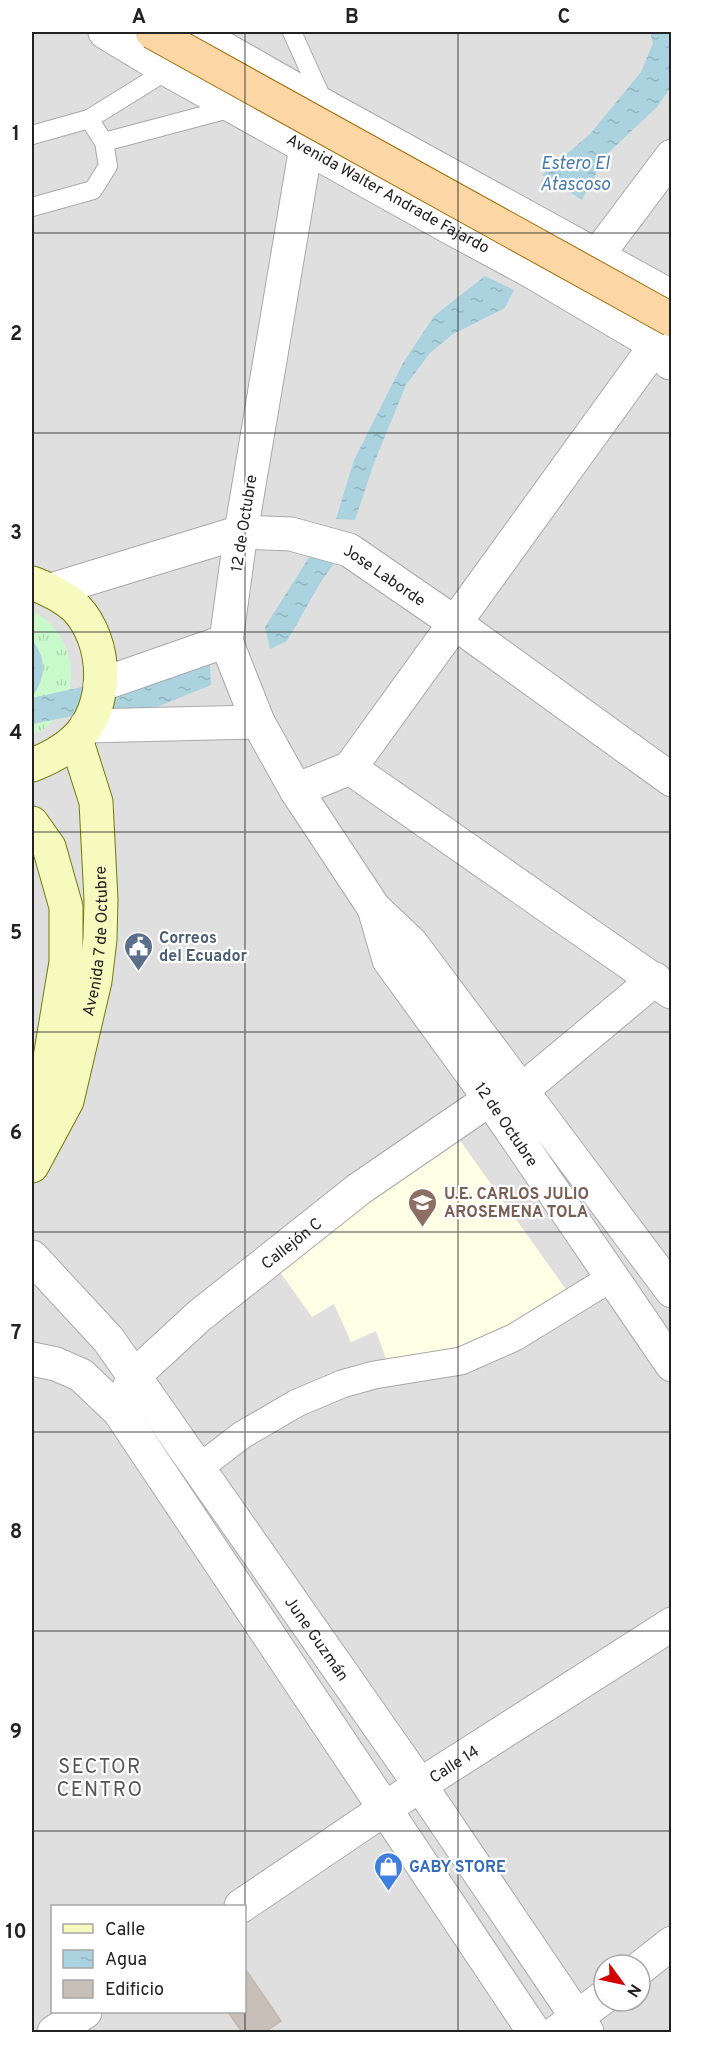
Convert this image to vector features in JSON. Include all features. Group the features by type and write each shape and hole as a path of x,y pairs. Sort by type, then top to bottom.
{"main road":[{"name":"Avenida Walter Andrade Fajardo","path":"152,32 668,345"},
{"path":"32,765 52,758 81,733 94,711 100,685 100,657 91,631 76,608 41,587"},
{"name":"Avenida 7 de Octubre","path":"39,1152 67,1101 95,981 100,939 101,900 96,802 81,733"},
{"name":"Avenida 7 de Octubre","path":"32,823 49,847 66,907 66,962 44,1095 39,1152"}],"street":[{"name":"Avenida Walter Andrade Fajardo","path":"105,32 306,147 668,345"},
{"path":"195,32 326,107 672,297"},
{"name":"12 de Octubre","path":"326,107 306,147 241,532 226,641 258,722 296,790 374,908 389,960 672,1291"},
{"path":"596,257 672,156"},
{"path":"296,790 350,768 455,623 668,345"},
{"name":"Jose Laborde","path":"41,587 241,532 291,534 349,550 455,623 672,780"},
{"path":"100,685 226,641"},
{"path":"81,733 258,722"},
{"path":"350,768 663,986"},
{"name":"Callejón C","path":"119,1411 134,1376 199,1316 359,1189 506,1095 663,986"},
{"name":"12 de Octubre","path":"506,1095 611,1278 672,1365"},
{"name":"June Guzmán","path":"32,1257 108,1340 199,1468 420,1785 574,2028"},
{"path":"199,1468 242,1435 297,1403 353,1381 461,1361 515,1337 611,1278"},
{"path":"32,1359 56,1364 81,1375 119,1411 534,2032"},
{"name":"Calle 14","path":"242,1905 420,1785 672,1624"},
{"path":"652,1959 672,1943"},
{"path":"574,2028 592,2009"},
{"path":"54,2032 83,2013"}],"lane":[{"path":"292,32 326,107"},
{"path":"32,135 89,119 168,70"},
{"path":"104,142 236,107"},
{"path":"32,207 93,190 108,166 104,142 89,119"}],"shaded area":[{"path":"32,32 671,32 671,2032 32,2032"},
{"name":"U.E. CARLOS JULIO AROSEMENA TOLA","path":"459,1139 567,1291 499,1332 407,1360 386,1359 376,1331 351,1342 334,1304 312,1317 275,1265"}],"green space":[{"path":"32,611 49,622 61,637 68,655 71,674 69,692 62,710 50,724 32,735"}],"water":[{"name":"Estero El Atascoso","path":"650,32 671,32 671,87 657,107 606,155 582,200 542,175 590,134 641,72 653,43"},
{"path":"485,276 514,290 505,308 453,334 430,353 406,385 374,463 355,520 336,519 354,460 403,363 434,316"},
{"path":"310,556 334,564 322,580 287,641 270,649 265,627"},
{"path":"32,640 40,654 43,668 40,683 32,697"},
{"path":"209,648 211,685 147,711 78,715 32,724 32,698 82,687 140,687"}],"building":[{"path":"246,1970 281,2021 265,2032 242,2032 229,2013 246,2013"}],"place":[{"name":"Correos del Ecuador","path":"138,972"},
{"name":"U.E. CARLOS JULIO AROSEMENA TOLA","path":"423,1228"},
{"name":"GABY STORE","path":"388,1892"}],"district":[{"name":"SECTOR CENTRO","path":"100,1778"}]}
